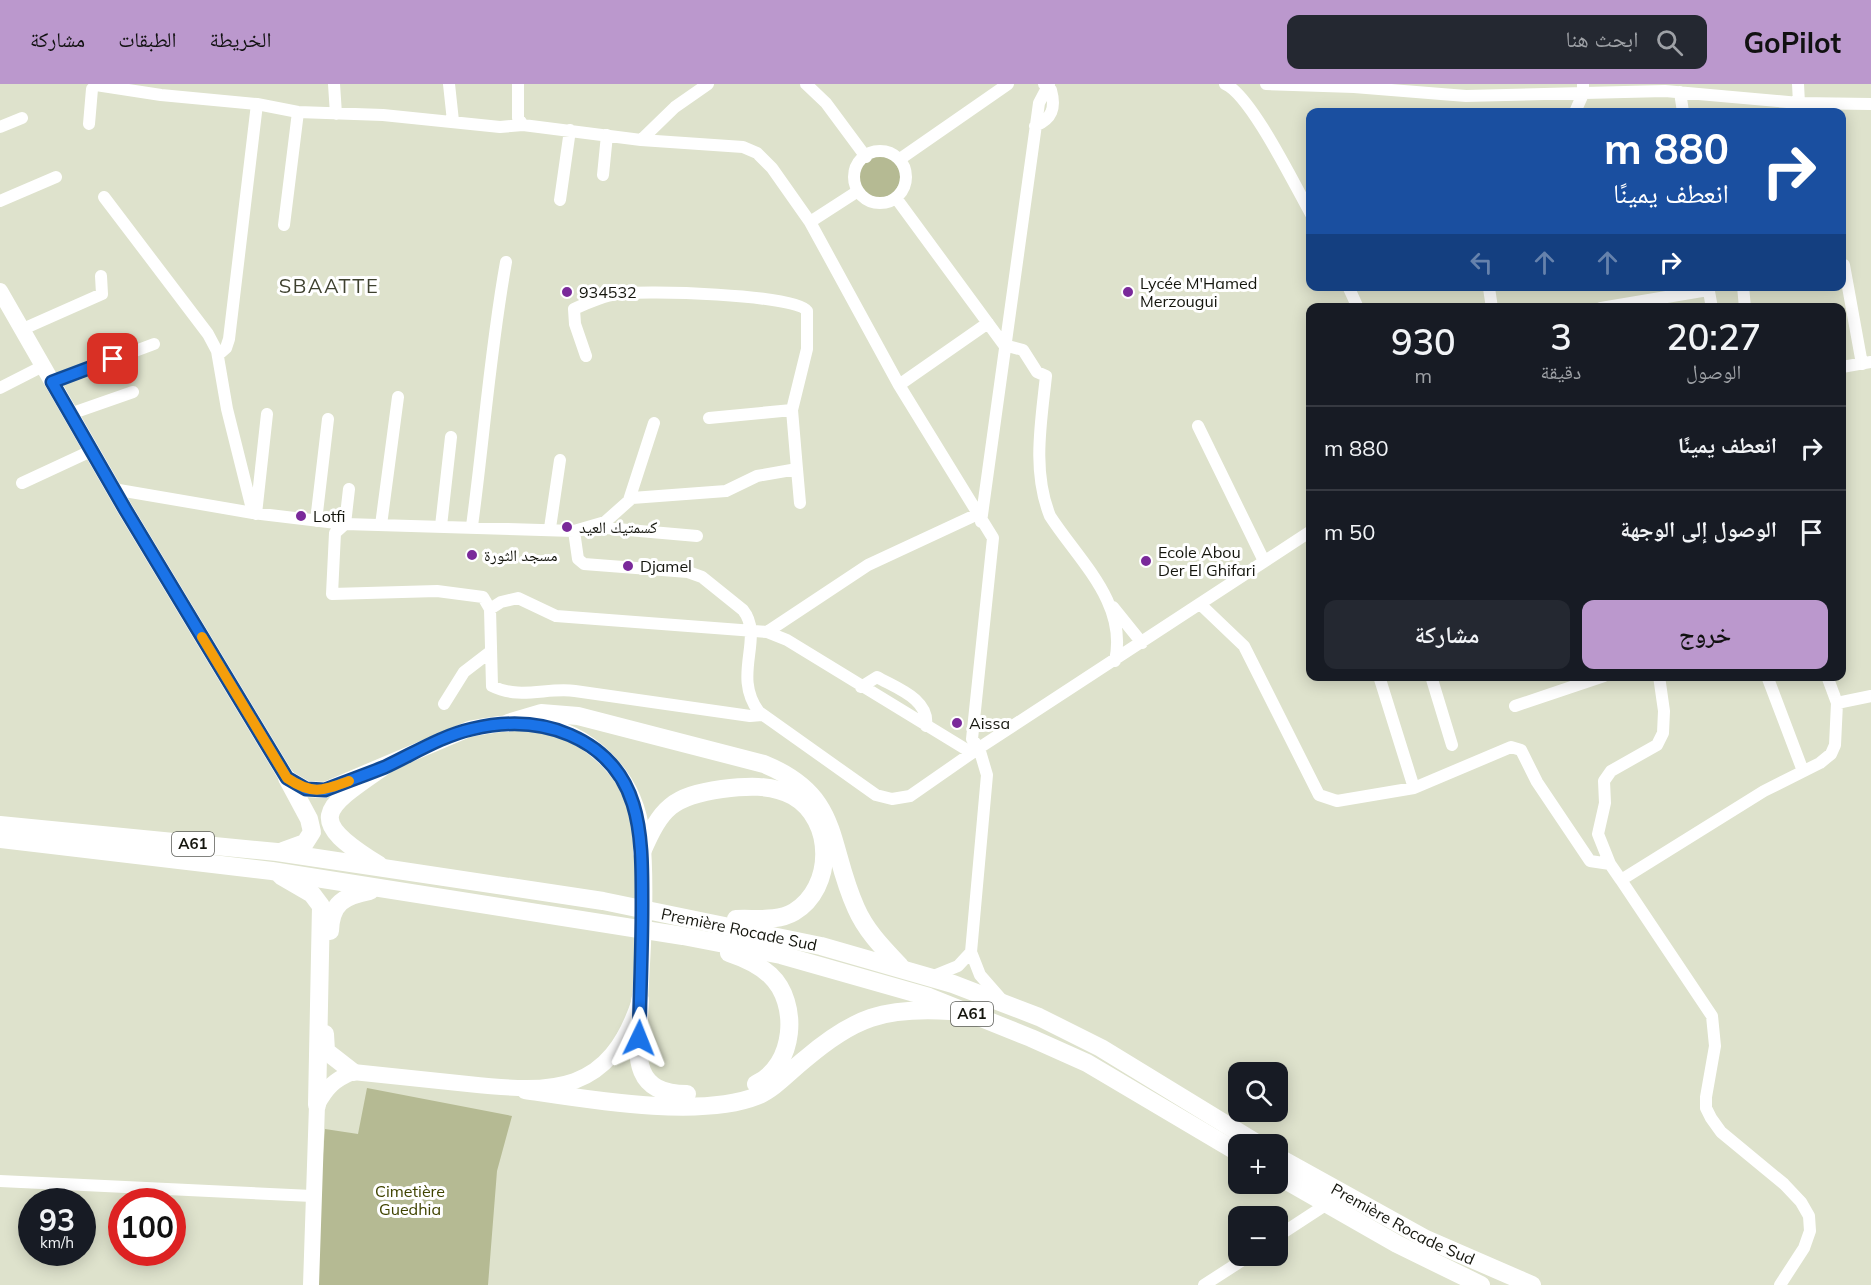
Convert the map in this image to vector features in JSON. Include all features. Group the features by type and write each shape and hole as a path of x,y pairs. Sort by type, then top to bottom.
{"highway":[{"path":"508,723 541,713 578,716 764,764 787,774 807,789 823,810 832,828 849,890 862,920 902,968"},
{"path":"383,767 336,800 330,818 331,827 344,843 386,869"},
{"path":"277,852 306,843 312,832 309,819 287,778"},
{"path":"642,852 662,813 689,796 737,787 759,787 779,790 794,797 810,810 824,847 821,881 811,898 793,912 775,918 707,920"},
{"name":"Première Rocade Sud","path":"0,825 277,852 603,901 707,920 821,946 931,977 1006,1004 1101,1048 1242,1134"},
{"name":"Première Rocade Sud","path":"0,839 272,871 682,936 791,958 908,991 967,1012 1087,1063 1228,1146"},
{"path":"272,871 312,894 321,906 318,1105"},
{"path":"353,1072 326,1051 330,918 335,905 348,895 381,889"},
{"path":"640,999 640,1067 651,1085 660,1091 670,1094 718,1094 745,1089 761,1081 780,1061 786,1048 789,1010 784,993 771,976 746,959 682,936"},
{"path":"525,1090 621,1103 721,1105 759,1095 823,1043 848,1026 867,1018 895,1011 924,1009 967,1012"},
{"name":"Première Rocade Sud","path":"1288,1163 1426,1239 1532,1285"},
{"name":"Première Rocade Sud","path":"1288,1182 1397,1244 1481,1285"}],"main road":[{"path":"0,291 113,489 287,778 306,789 325,790 460,733 508,723 532,723 555,729 584,741 601,753 625,781 632,799 642,833 640,999 634,1018 617,1048 591,1073 564,1086 525,1090 353,1072 336,1079 327,1086 318,1105 312,1196 311,1285"}],"street":[{"path":"334,84 336,114"},
{"path":"449,84 453,121"},
{"path":"518,84 518,118 523,125"},
{"path":"641,140 675,107 708,84"},
{"path":"806,84 826,103 866,157"},
{"path":"900,159 1008,84"},
{"path":"980,516 1035,126 1039,103 1046,84"},
{"path":"1224,84 1240,96 1252,112 1306,195"},
{"path":"1266,84 1354,87 1466,96 1665,87 1680,92 1694,88 1747,90 1798,103 1871,104"},
{"path":"1798,84 1798,103"},
{"path":"89,124 94,86 129,87 161,96 257,104 298,112 453,121 500,127 523,125 641,140 733,146 757,153 772,168 810,222 899,385 993,538 973,707 972,739 975,751 987,775 971,952 984,981 1006,1004"},
{"path":"1576,108 1583,89"},
{"path":"1680,92 1682,108"},
{"path":"218,355 226,348 229,339 257,104"},
{"path":"284,225 298,112"},
{"path":"0,127 22,118"},
{"path":"560,200 570,130"},
{"path":"603,175 607,135"},
{"path":"875,151 884,151 900,159 906,176 905,186 896,198 885,203 875,203 867,200 858,191 853,177 860,160 875,151"},
{"path":"0,201 56,177"},
{"path":"810,222 858,191"},
{"path":"104,197 208,334 218,355 227,409 254,513"},
{"path":"896,198 1004,345 1023,350 1037,372 1046,376 1039,453 1044,500 1050,516 1110,603 1142,643"},
{"path":"472,526 484,434 486,399 506,262"},
{"path":"1846,274 1867,363 1846,366"},
{"path":"23,330 102,294 101,276"},
{"path":"1628,303 1692,291"},
{"path":"586,356 575,324 574,309 615,294 638,292 755,297 798,304 807,311 809,336 792,410 800,503"},
{"path":"899,385 988,323"},
{"path":"52,382 154,344"},
{"path":"0,388 43,366"},
{"path":"70,414 133,392"},
{"path":"381,525 398,397"},
{"path":"709,418 792,410"},
{"path":"254,513 267,414"},
{"path":"316,521 328,419"},
{"path":"629,500 654,423"},
{"path":"1198,426 1264,561"},
{"path":"441,526 451,437"},
{"path":"22,483 91,450"},
{"path":"550,528 560,460"},
{"path":"113,489 254,513 345,524 550,528 574,531 605,522 629,500 641,496 726,491 757,476 797,469"},
{"path":"349,489 345,524 335,533 332,594 436,591 483,597 490,609 492,686 528,693 572,690 750,716 762,714"},
{"path":"767,632 868,565 980,516"},
{"path":"592,527 697,536"},
{"path":"574,531 578,559 584,564 677,570 702,577 743,610 748,617 751,631 746,686 749,699 762,714 876,795 892,799 910,796 1306,534"},
{"path":"490,609 518,598 556,616 767,632 787,640 926,726 975,751"},
{"path":"1110,603 1118,640 1115,661"},
{"path":"1200,604 1244,646 1319,795 1337,801 1414,788 1511,747 1517,748 1521,750 1537,782 1590,861 1610,864"},
{"path":"444,704 464,672 490,652"},
{"path":"1381,681 1414,788"},
{"path":"1433,681 1452,745"},
{"path":"1515,706 1589,681"},
{"path":"1660,681 1665,723 1657,745 1606,775 1605,803 1598,834 1610,864 1712,1016 1715,1046 1706,1097 1706,1108 1711,1118 1721,1132 1784,1184 1801,1202 1809,1216 1810,1231 1807,1240 1780,1285"},
{"path":"1769,681 1803,771"},
{"path":"1621,880 1764,791 1820,763 1831,754 1837,732 1837,703 1829,681"},
{"path":"1837,703 1871,696"},
{"path":"931,977 958,966 971,952"},
{"path":"0,1181 312,1196"},
{"path":"1288,1229 1327,1204"},
{"path":"1204,1285 1233,1266"}],"green space":[{"path":"879,156 894,162 900,177 894,192 879,198 864,192 858,177 864,162"},
{"name":"Cimetière Guedhia","path":"367,1088 512,1116 497,1171 488,1285 318,1285 320,1192 325,1129 358,1134"}],"slow traffic":[{"path":"202,637 287,778 306,789 315,790 325,790 349,781"}],"place":[{"name":"934532","path":"567,292"},
{"name":"Lycée M'Hamed Merzougui","path":"1128,292"},
{"name":"Lotfi","path":"301,516"},
{"name":"كسمتيك العيد","path":"567,527"},
{"name":"مسجد الثورة","path":"472,555"},
{"name":"Ecole Abou Der El Ghifari","path":"1146,561"},
{"name":"Djamel","path":"628,566"},
{"name":"Aissa","path":"957,723"}],"district":[{"name":"SBAATTE","path":"329,286"}],"route":[{"path":"113,359 52,382 125,509 287,778 306,789 325,790 469,729 513,723 532,723 563,731 584,741 612,764 625,781 642,833 639,1038"}]}
